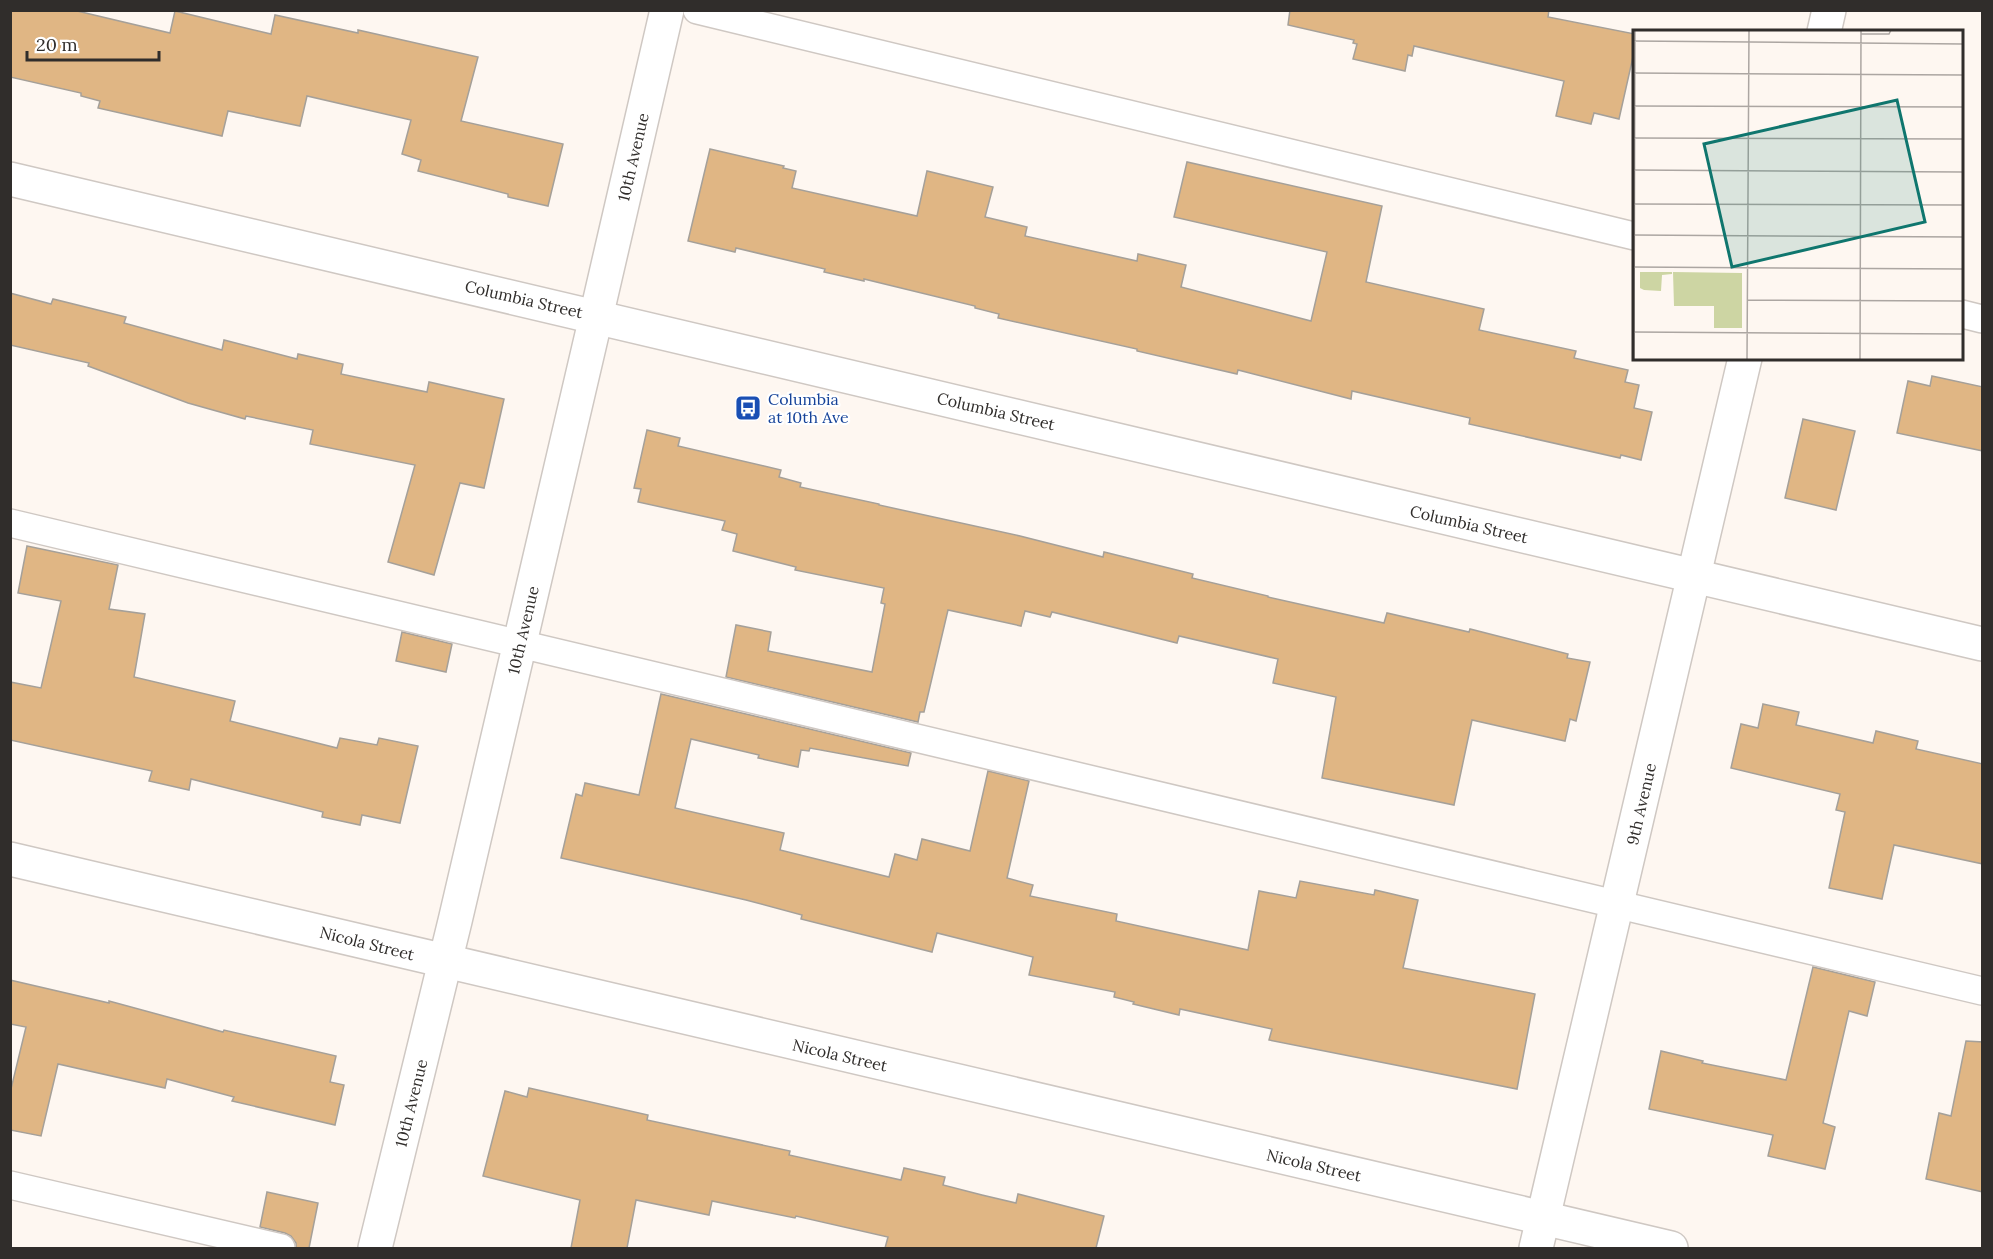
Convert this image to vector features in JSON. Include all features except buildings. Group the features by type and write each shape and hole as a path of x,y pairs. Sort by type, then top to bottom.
{"street":[{"name":"10th Avenue","path":"375,1248 445,962 668,10"},
{"path":"1824,30 1829,10"},
{"name":"Columbia Street","path":"10,178 1983,644"},
{"name":"9th Avenue","path":"1539,1234 1745,360"},
{"name":"Nicola Street","path":"10,859 445,962 1539,1234 1671,1248"}],"lane":[{"path":"697,10 1633,236"},
{"path":"1963,314 1983,319"},
{"path":"10,523 1983,991"},
{"path":"10,1185 281,1248"}],"place":[{"name":"Columbia at 10th Ave","path":"748,408"}]}
